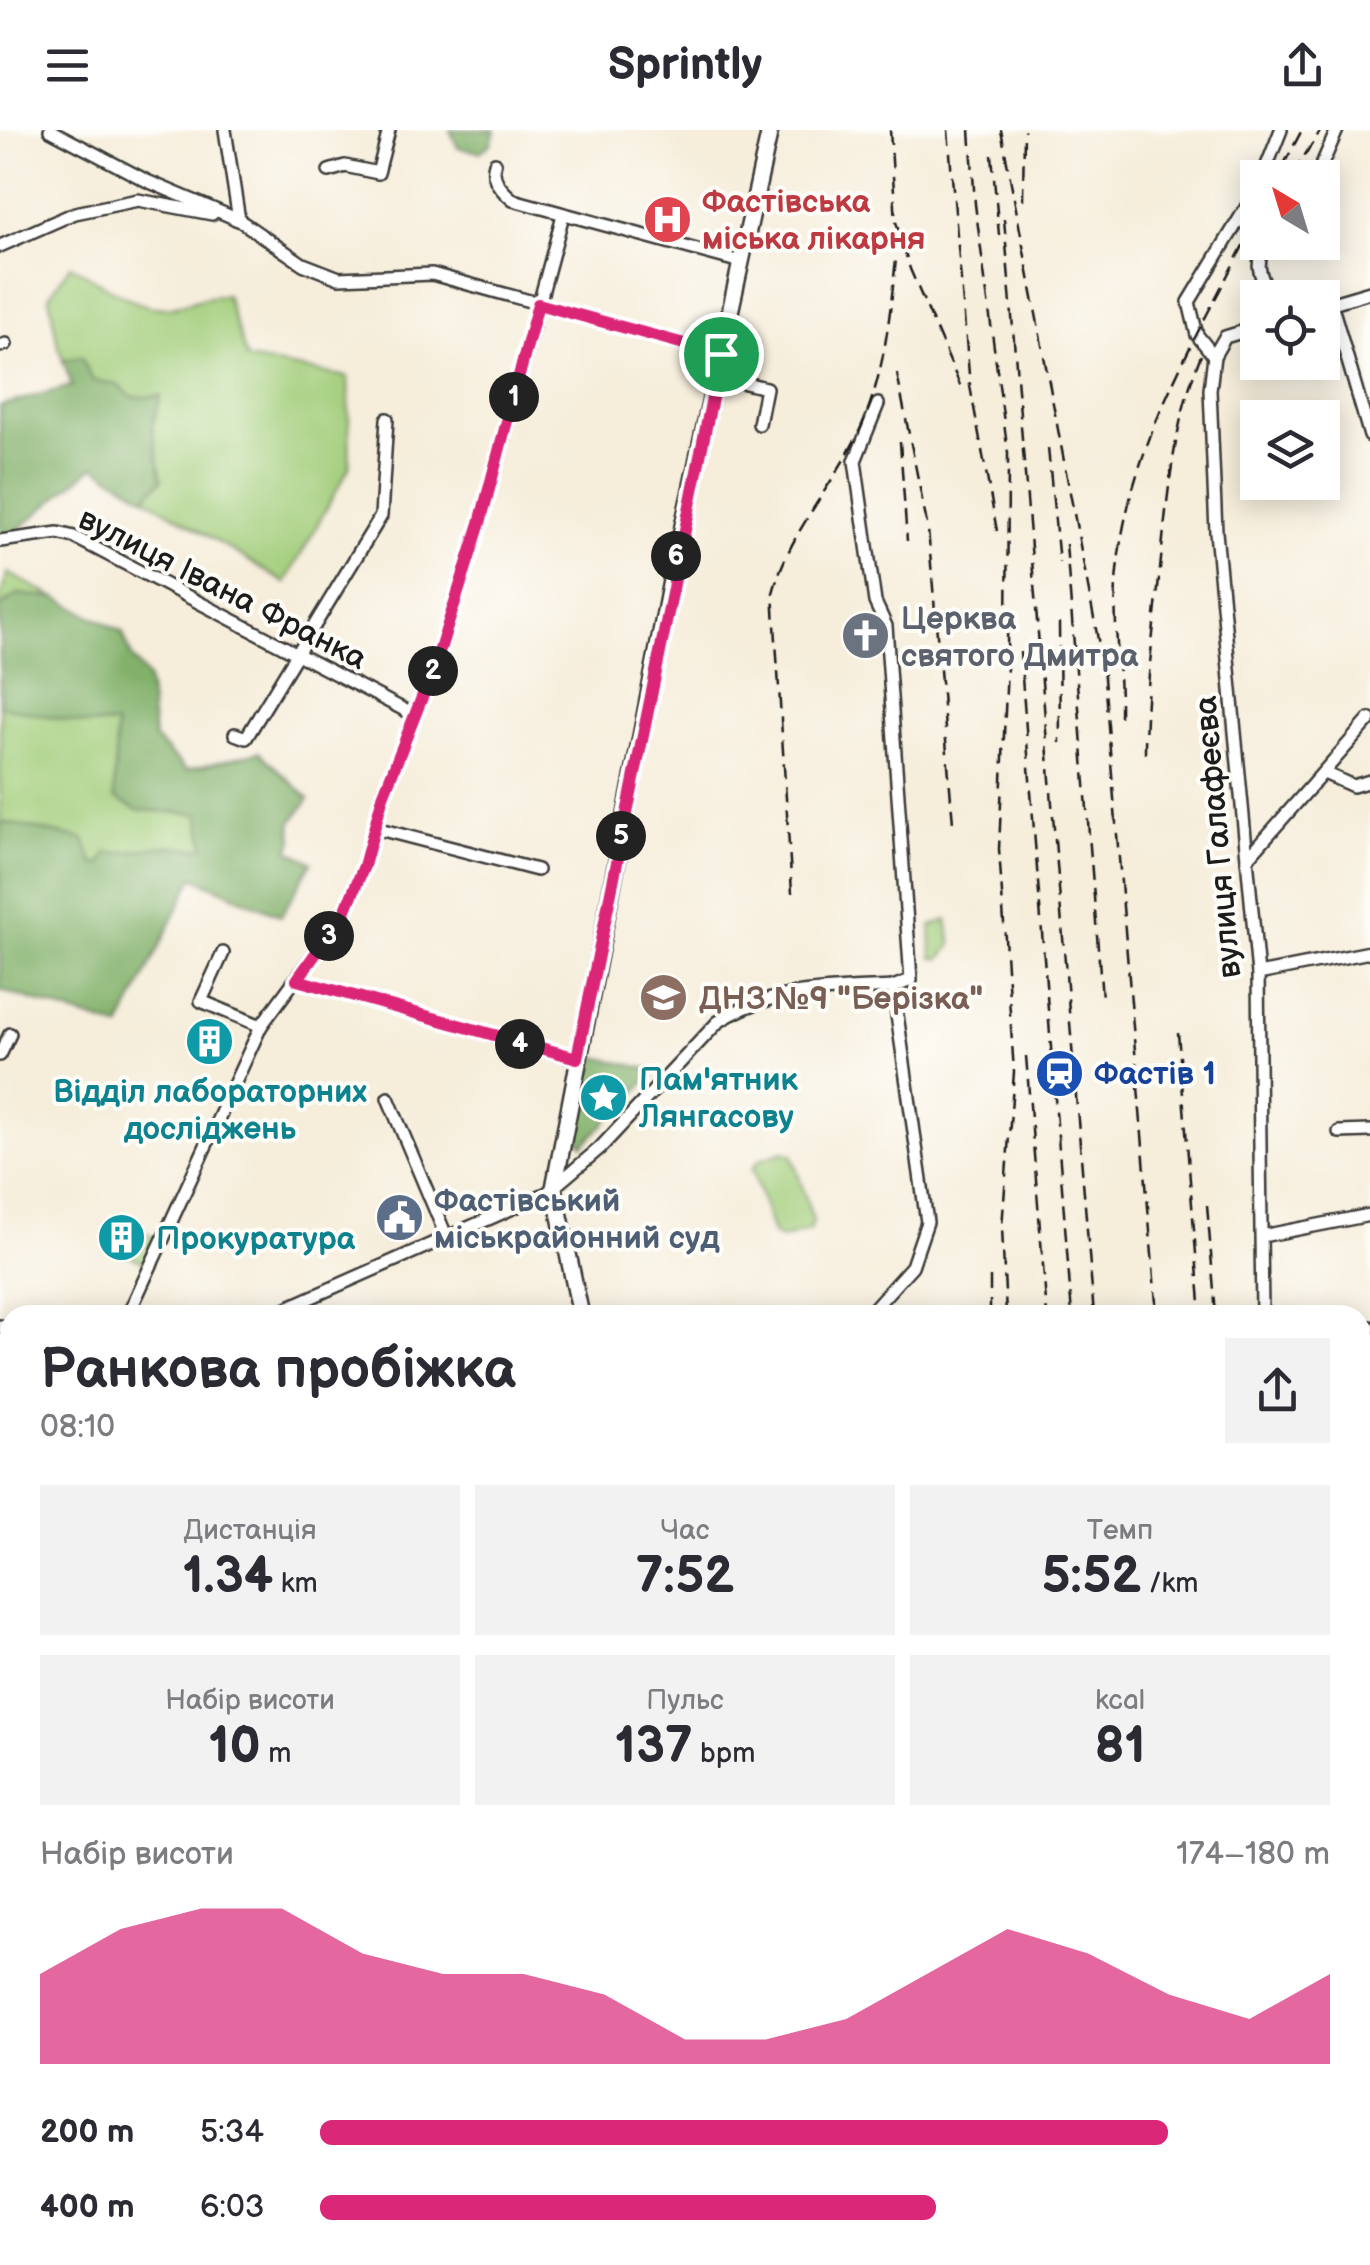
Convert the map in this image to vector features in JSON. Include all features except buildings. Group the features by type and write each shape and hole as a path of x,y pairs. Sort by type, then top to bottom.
{"main road":[{"path":"579,1305 554,1188 716,376 770,130"}],"street":[{"path":"50,130 147,181 239,220 303,264 339,278 432,274 721,354"},
{"path":"224,130 239,220"},
{"path":"329,172 345,166 378,173 389,130"},
{"path":"1270,160 1282,130"},
{"path":"1324,160 1338,130"},
{"path":"495,162 492,171 500,190 513,200 741,262"},
{"path":"138,200 147,181"},
{"path":"0,246 75,213 138,200 239,220"},
{"path":"133,1305 260,1026 345,912 480,523 564,215"},
{"path":"1240,218 1189,302 1197,335 1214,356 1225,337 1240,332"},
{"path":"1340,300 1370,292"},
{"path":"1340,344 1370,436"},
{"name":"вулиця Галафеєва","path":"1214,356 1210,390 1216,532 1258,974 1262,1305"},
{"path":"716,376 766,388 758,424"},
{"path":"294,1305 554,1188 600,1148 718,1022 741,1006 773,996 893,987 911,980 886,626 875,602 854,460 878,404"},
{"path":"235,734 246,738 381,516 387,420"},
{"name":"вулиця Івана Франка","path":"0,541 58,533 74,537 416,716"},
{"path":"1247,858 1370,719"},
{"path":"1324,774 1353,786 1370,781"},
{"path":"375,828 538,870"},
{"path":"1258,974 1370,952"},
{"path":"223,953 201,1001 260,1026"},
{"path":"297,980 577,1058"},
{"path":"877,1305 912,1266 926,1222 893,987"},
{"path":"0,1055 10,1034"},
{"path":"388,1098 447,1238"},
{"path":"1339,1132 1370,1131"},
{"path":"1262,1236 1370,1214"}],"green space":[{"path":"450,130 495,130 491,144 480,152 458,148"},
{"path":"70,265 119,294 159,308 226,295 247,359 348,377 350,466 285,583 94,466 13,534 0,406 72,386 58,346 49,297"},
{"path":"81,357 92,380 116,384 133,397 161,396 152,427 162,480 145,497 94,466 13,534 0,537 0,406 72,386 63,360"},
{"path":"8,573 122,632 132,658 148,679 154,738 186,770 259,752 309,799 291,823 293,841 289,850 311,863 281,916 193,877 120,1028 0,990 0,596"},
{"path":"18,594 56,598 122,632 132,658 148,679 154,738 186,770 259,752 309,799 291,823 293,841 289,850 312,862 281,916 193,877 120,1028 0,990 0,829 3,822 84,839 93,863 101,865 107,853 164,846 205,847 199,814 137,810 114,798 116,725 84,724 0,706 0,607"},
{"path":"947,920 952,945 940,959 932,957 931,926"},
{"path":"588,1055 657,1071 583,1145 574,1134"},
{"path":"783,1152 792,1155 813,1221 810,1230 781,1239 773,1234 752,1169 759,1160"},
{"path":"137,1229 154,1237 143,1262 126,1254"}],"railway":[{"path":"890,130 896,222 910,269 963,392"},
{"path":"948,130 970,386 997,531"},
{"path":"970,130 975,204 1008,453 1007,666 999,849 1014,1072 1002,1227 1006,1305"},
{"path":"1001,130 1103,666 1156,1305"},
{"path":"1023,200 1024,130"},
{"path":"1286,160 1302,130"},
{"path":"1302,160 1321,130"},
{"path":"992,155 999,235"},
{"path":"1004,219 1093,1305"},
{"path":"1120,717 1116,589 1124,523 1152,432 1191,345 1240,251"},
{"path":"792,893 773,593 789,552 865,417 884,351 896,259"},
{"path":"1145,754 1168,493 1183,409 1201,355"},
{"path":"897,374 928,529 953,823"},
{"path":"900,442 907,541"},
{"path":"1048,448 1059,563"},
{"path":"1066,544 1102,998"},
{"path":"1059,623 1060,743"},
{"path":"1020,652 1071,1305"},
{"path":"1178,1033 1200,1305"},
{"path":"1026,1056 1046,1305"},
{"path":"1207,1205 1215,1305"},
{"path":"990,1275 990,1305"}],"place":[{"name":"Фастівська міська лікарня","path":"667,219"},
{"name":"Церква святого Дмитра","path":"866,636"},
{"name":"ДНЗ №9 \"Берізка\"","path":"664,998"},
{"name":"Відділ лабораторних досліджень","path":"210,1041"},
{"name":"Фастів 1","path":"1059,1073"},
{"name":"Пам'ятник Лянгасову","path":"604,1097"},
{"name":"Фастівський міськрайонний суд","path":"399,1218"},
{"name":"Прокуратура","path":"121,1238"}],"route":[{"path":"538,304 721,354 671,580 577,1058 297,980 345,912 364,866 383,796 436,662 480,523 538,304"}]}
